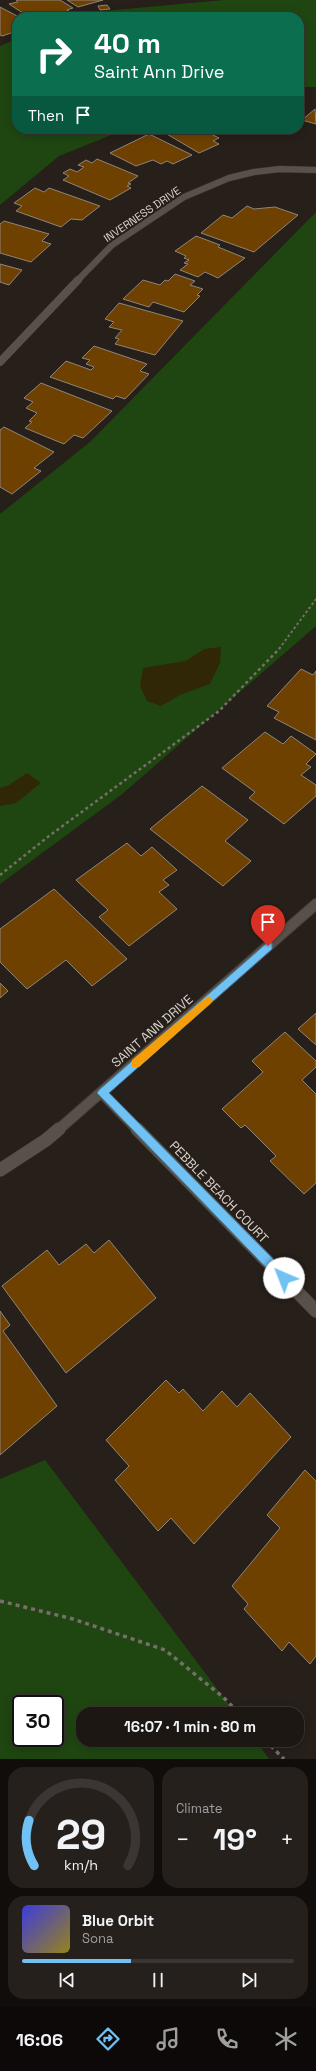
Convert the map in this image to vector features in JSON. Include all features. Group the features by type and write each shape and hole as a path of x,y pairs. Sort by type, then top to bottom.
{"street":[{"name":"INVERNESS DRIVE","path":"0,362 112,245 184,197 229,178 242,175 280,169 315,170"},
{"name":"SAINT ANN DRIVE","path":"0,1170 46,1140 102,1093 316,904"},
{"name":"PEBBLE BEACH COURT","path":"102,1093 316,1311"}],"path":[{"path":"0,875 49,836 219,711 274,656 316,599"},
{"path":"0,1601 73,1619 165,1650 223,1697 233,1707"},
{"path":"272,1747 284,1759"}],"green space":[{"path":"224,0 316,0 316,87 304,87 304,12 93,12"},
{"path":"12,41 12,134 114,134 59,156 0,205 0,46"},
{"path":"316,212 316,626 121,795 0,884 0,514 90,442"},
{"path":"45,1460 231,1707 76,1707 76,1747 260,1747 269,1759 0,1759 0,1479"}],"sand":[{"path":"221,647 220,663 210,684 180,695 161,706 147,701 140,686 143,668 186,661 204,649"},
{"path":"27,773 41,783 16,803 0,806 0,788 9,785"}],"building":[{"path":"16,0 60,0 73,8 67,10 70,12 21,12 9,4 18,2"},
{"path":"67,0 103,0 78,7"},
{"path":"107,5 110,9 100,10 98,6"},
{"path":"0,7 12,13 12,33 2,36 0,35"},
{"path":"315,109 316,124 304,121 304,118"},
{"path":"149,134 192,155 173,164 167,161 161,164 153,160 136,166 110,153"},
{"path":"167,134 211,134 219,138 213,141 219,144 199,153"},
{"path":"97,159 138,176 128,183 131,184 127,186 131,188 110,200 63,180 69,176 63,173 70,169 77,172 84,167 78,165 86,160 92,163"},
{"path":"35,188 44,192 49,188 100,206 82,220 71,219 61,227 16,211 22,206 14,203"},
{"path":"247,206 254,209 275,207 298,215 254,252 201,233 223,215 232,218"},
{"path":"4,221 49,234 42,241 51,244 31,262 0,253 0,224"},
{"path":"196,236 220,245 218,247 245,258 218,278 205,272 198,277 180,270 188,264 184,263 189,260 184,258 186,256 175,251"},
{"path":"0,264 22,270 9,285 0,282"},
{"path":"175,274 195,281 190,285 203,289 197,295 200,296 184,312 153,302 149,307 123,299 143,280 160,285 165,280 168,281"},
{"path":"119,303 183,321 155,355 115,344 119,339 115,338 122,330 109,327 114,322 105,319"},
{"path":"94,346 147,364 140,371 149,374 125,399 116,396 113,399 50,377 66,361 91,370 94,367 86,364 90,360 82,358"},
{"path":"41,383 112,411 83,438 74,435 64,444 25,428 32,422 29,421 37,413 26,408 33,402 24,398"},
{"path":"4,427 54,452 34,468 41,471 12,494 0,487 0,430"},
{"path":"301,669 313,675 316,671 316,740 274,718 279,712 267,706"},
{"path":"265,732 283,744 291,736 316,754 306,764 311,767 301,775 316,785 316,796 284,824 249,798 255,792 222,768"},
{"path":"202,786 248,820 225,841 251,861 223,886 150,829"},
{"path":"127,843 141,856 152,847 177,870 163,880 169,885 159,892 177,909 129,946 99,917 108,910 76,880"},
{"path":"54,889 127,959 92,986 66,960 27,989 0,962 0,929"},
{"path":"0,983 8,991 0,998"},
{"path":"316,1013 316,1045 298,1029"},
{"path":"285,1032 316,1061 316,1067 302,1080 316,1094 316,1183 304,1194 270,1161 276,1156 245,1125 241,1128 222,1109 263,1072 252,1061"},
{"path":"109,1240 156,1298 66,1373 2,1286 47,1250 59,1265 86,1244 94,1253"},
{"path":"0,1311 10,1325 3,1331 57,1406 0,1455"},
{"path":"166,1380 179,1393 183,1389 203,1411 222,1391 237,1407 250,1393 291,1437 194,1544 171,1518 158,1531 115,1480 129,1466 106,1440"},
{"path":"305,1470 316,1481 316,1656 310,1664 289,1642 282,1651 244,1609 248,1604 232,1586 280,1528 267,1515"}],"slow traffic":[{"path":"136,1063 208,1000"}],"route":[{"path":"268,946 102,1093 284,1278"}]}
